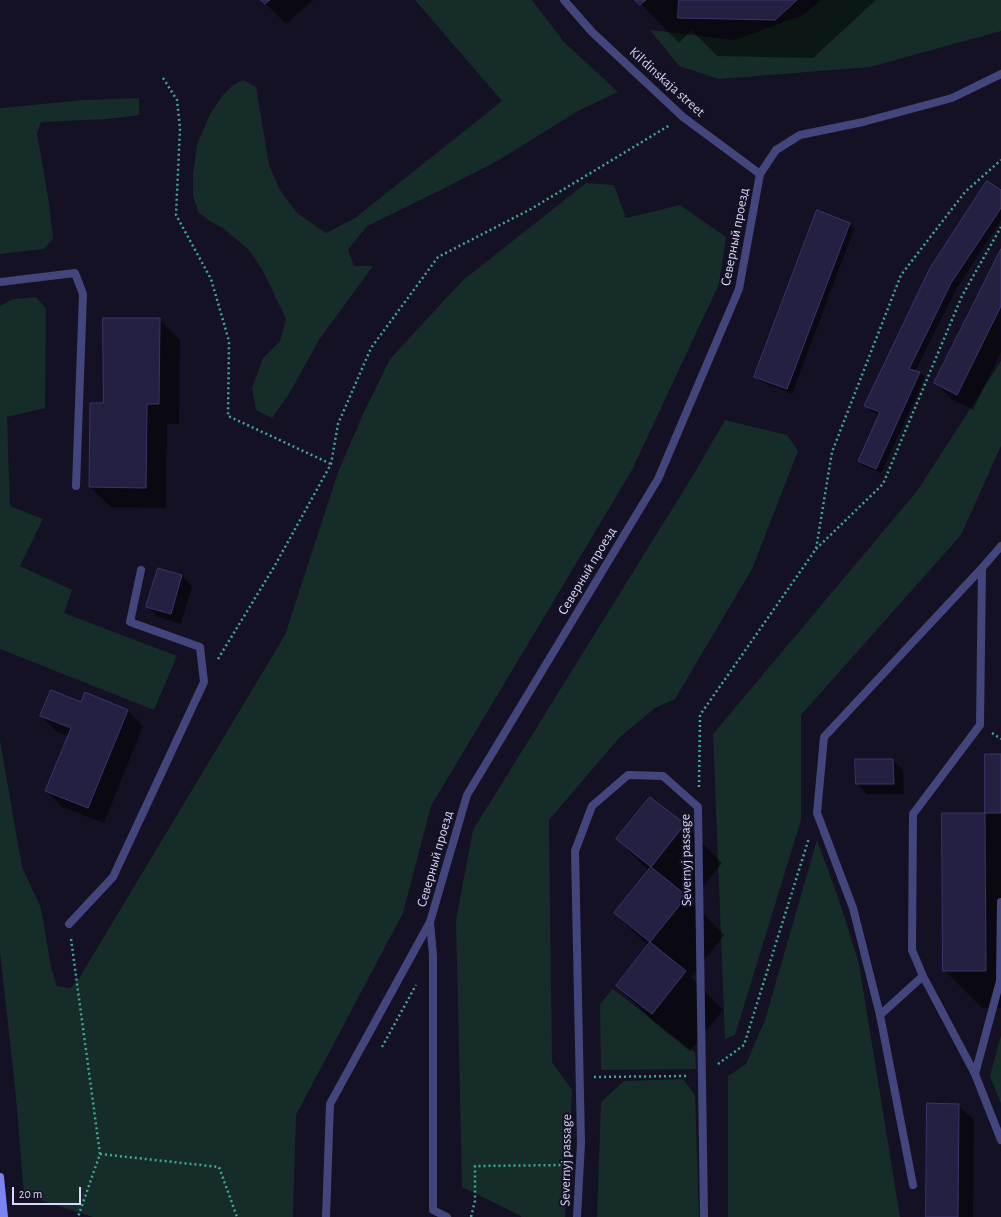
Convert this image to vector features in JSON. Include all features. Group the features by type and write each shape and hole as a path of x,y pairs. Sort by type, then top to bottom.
{"main road":[{"path":"0,1177 4,1217"}],"street":[{"name":"Kil'dinskaja street","path":"564,0 592,32 683,117 760,174"},
{"name":"Северный проезд","path":"326,1217 330,1104 430,922 467,795 658,479 739,289 760,174 776,150 800,135 863,122 952,98 1001,74"},
{"path":"0,282 75,273 83,294 76,486"},
{"path":"913,1185 880,1016 853,908 817,813 824,737 1001,546"},
{"path":"982,568 980,725 913,814 912,950 923,976 975,1074 1001,1140"},
{"path":"69,924 113,877 204,682 200,646 130,622 141,570"},
{"name":"Severnyj passage","path":"577,1217 581,1143 575,851 592,806 628,775 663,776 698,807 704,1217"},
{"path":"975,1074 1000,981 1001,902"},
{"path":"430,922 433,955 433,1210 447,1217"},
{"path":"880,1016 923,976"}],"path":[{"path":"163,78 176,100 180,128 176,215 211,279 229,341 228,416 331,464"},
{"path":"204,682 274,567 331,464 338,424 371,348 438,257 531,209 683,117"},
{"path":"816,549 832,452 902,275 965,192 1001,160"},
{"path":"698,807 700,715 816,549 883,484 962,296 1001,227"},
{"path":"580,1078 702,1076 744,1045 817,813"},
{"path":"69,924 100,1154 78,1217"},
{"path":"380,1050 418,982"},
{"path":"100,1154 219,1167 237,1217"},
{"path":"471,1217 475,1202 475,1166 580,1165"}],"green space":[{"path":"415,0 532,0 564,42 618,92 578,111 499,160 367,226 348,250 354,266 373,266 319,340 289,394 272,418 256,410 252,388 263,358 280,341 286,319 262,269 248,249 224,229 198,212 193,195 193,174 197,145 209,116 222,96 233,85 243,80 256,87 269,165 280,190 297,213 326,233 355,218 502,101"},
{"path":"821,0 1001,0 1001,31 870,67 719,79 679,66 650,30 735,40 803,15"},
{"path":"139,98 139,115 108,119 41,122 37,133 49,203 53,239 44,249 0,254 0,108 84,100"},
{"path":"586,183 614,185 626,218 680,205 726,237 719,284 632,470 431,806 403,913 296,1115 293,1217 93,1217 24,1195 16,1098 0,951 0,740 22,867 41,908 51,967 57,986 70,988 78,980 285,635 338,472 364,412 390,359 462,281"},
{"path":"36,297 46,309 45,408 7,417 10,506 43,519 20,566 72,590 64,613 177,656 154,710 0,649 0,306 13,299"},
{"path":"1001,361 1001,446 961,535 801,715 801,820 735,1035 725,1039 713,734 917,491"},
{"path":"725,420 787,435 798,451 752,569 675,699 655,708 620,737 549,820 552,1062 572,1090 565,1217 521,1217 462,1187 456,920 473,830 692,477"},
{"path":"817,840 840,903 859,964 900,1217 728,1217 728,1076 746,1064 765,1020"},
{"path":"613,989 695,1053 696,1069 601,1070 600,1004"},
{"path":"1001,1035 1001,1104 990,1076"},
{"path":"683,1079 695,1095 699,1217 597,1217 601,1102 624,1081"}],"building":[{"path":"261,0 270,0 265,4"},
{"path":"635,0 646,0 640,5"},
{"path":"679,0 797,0 775,20 678,18"},
{"path":"987,181 1001,190 1001,208 951,283 909,369 920,372 876,469 858,461 880,412 864,406 930,268"},
{"path":"817,210 850,223 787,389 754,377"},
{"path":"1001,249 1001,306 957,395 934,383"},
{"path":"103,318 160,318 159,404 147,404 146,488 89,487 90,403 103,403"},
{"path":"158,568 182,575 171,614 146,607"},
{"path":"51,690 81,702 85,692 128,710 88,808 45,791 71,728 40,716"},
{"path":"985,754 1001,754 1001,813 985,813"},
{"path":"855,759 893,759 894,784 856,784"},
{"path":"650,797 685,824 651,867 616,839"},
{"path":"942,813 985,813 986,971 943,971"},
{"path":"651,867 687,896 650,942 614,913"},
{"path":"650,942 686,971 652,1014 616,986"},
{"path":"927,1103 959,1104 958,1217 926,1217"}]}
